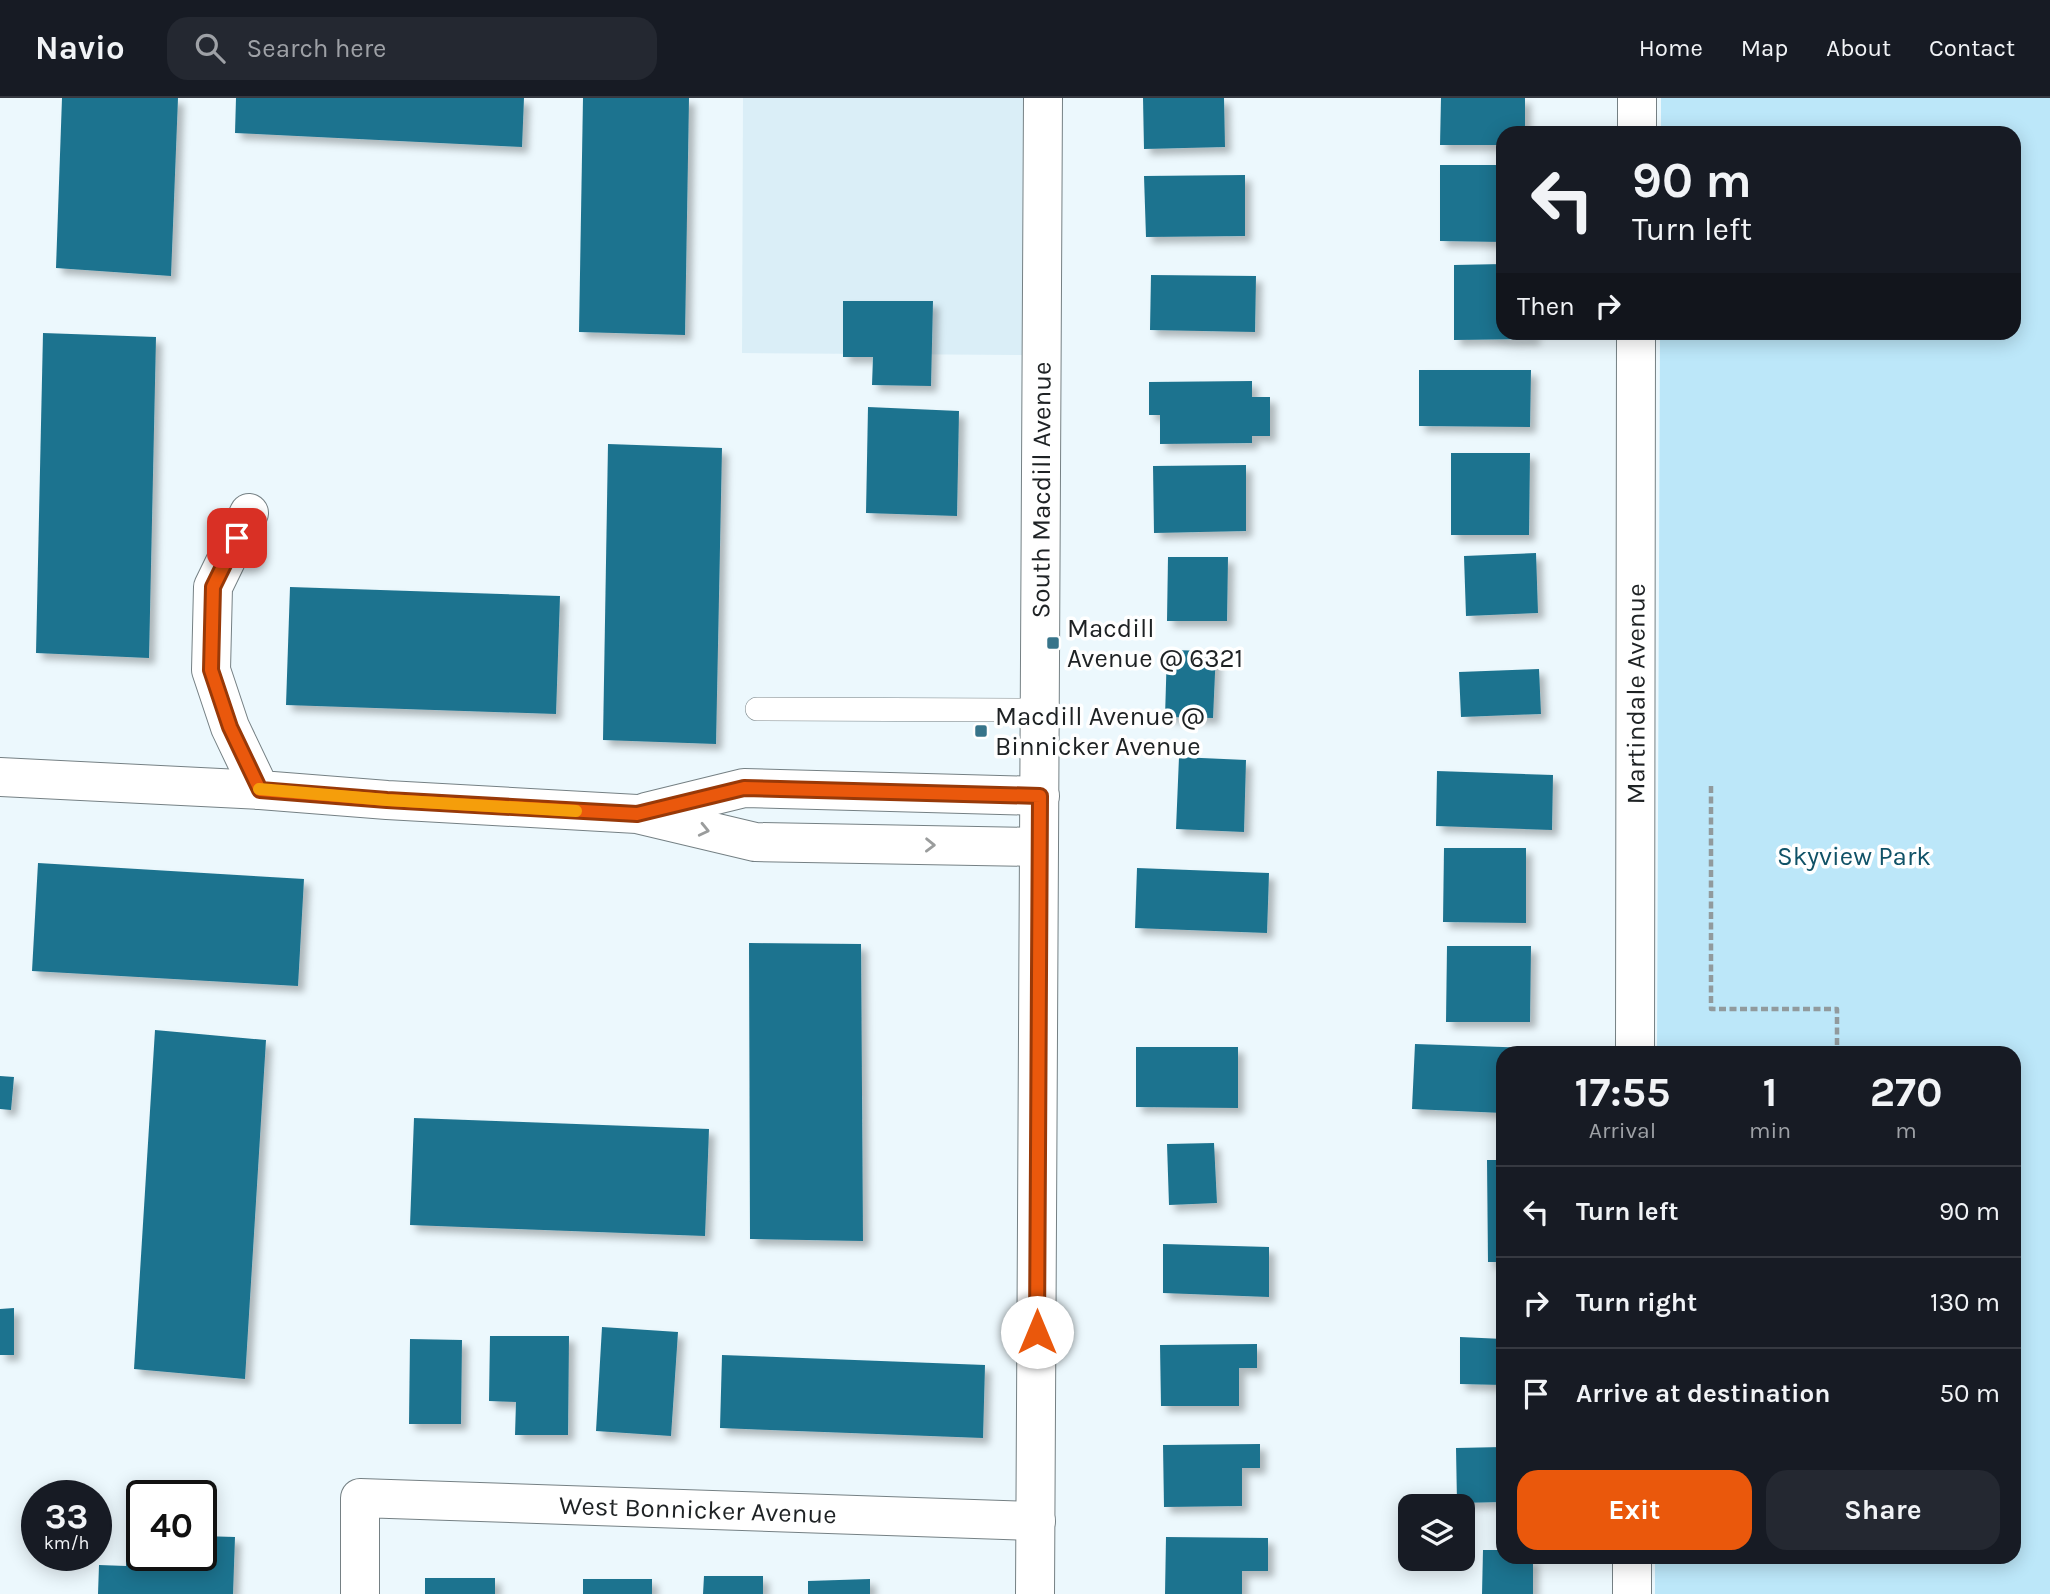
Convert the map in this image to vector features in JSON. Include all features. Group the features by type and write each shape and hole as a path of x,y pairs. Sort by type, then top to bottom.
{"street":[{"name":"South Macdill Avenue","path":"1035,1594 1043,98"},
{"path":"1637,98 1637,126"},
{"name":"Martindale Avenue","path":"1635,1046 1636,340"},
{"path":"250,513 213,587 211,670 230,727 260,790"},
{"path":"0,777 637,814 755,842 1039,847"},
{"path":"637,814 744,788 1040,796"},
{"name":"West Bonnicker Avenue","path":"360,1594 360,1498 1036,1521"},
{"path":"1632,1564 1632,1594"}],"lane":[{"path":"757,709 1040,710"}],"path":[{"path":"1711,786 1711,1009 1837,1009 1838,1046"}],"shaded area":[{"path":"743,98 1023,98 1022,355 742,353"}],"green space":[{"name":"Skyview Park","path":"1661,98 2050,98 2050,1594 1655,1594 1655,1564 2021,1564 2021,1046 1657,1046 1660,340 2021,340 2021,126 1661,126"}],"building":[{"path":"62,98 178,98 171,276 56,268"},
{"path":"236,98 524,98 522,147 235,133"},
{"path":"583,98 689,98 685,335 579,332"},
{"path":"1143,98 1224,98 1225,147 1144,149"},
{"path":"1441,98 1525,98 1525,126 1496,126 1496,145 1440,145"},
{"path":"1440,165 1496,165 1496,242 1440,241"},
{"path":"1245,175 1245,236 1146,237 1144,176"},
{"path":"1496,264 1496,339 1454,340 1454,265"},
{"path":"1151,275 1256,276 1255,332 1150,330"},
{"path":"843,301 933,301 931,386 872,385 873,357 843,357"},
{"path":"43,333 156,337 149,658 36,653"},
{"path":"1419,370 1531,370 1530,427 1419,426"},
{"path":"1252,381 1252,397 1270,397 1270,436 1252,436 1252,443 1160,444 1160,415 1149,415 1149,382"},
{"path":"868,407 959,411 957,516 866,513"},
{"path":"608,444 722,448 716,744 603,740"},
{"path":"1451,453 1530,453 1529,535 1451,535"},
{"path":"1246,465 1246,531 1154,533 1153,466"},
{"path":"1536,553 1538,613 1466,616 1464,556"},
{"path":"1168,557 1228,557 1227,621 1167,621"},
{"path":"290,587 560,596 556,714 286,705"},
{"path":"1167,650 1216,651 1213,718 1165,717"},
{"path":"1539,669 1541,714 1461,717 1459,672"},
{"path":"1179,757 1246,760 1244,832 1176,829"},
{"path":"1437,771 1553,775 1552,830 1436,826"},
{"path":"1444,848 1526,848 1526,923 1443,922"},
{"path":"38,863 304,879 298,986 32,971"},
{"path":"1137,868 1269,873 1267,933 1135,928"},
{"path":"749,943 861,944 863,1241 750,1239"},
{"path":"1447,946 1531,946 1530,1022 1446,1022"},
{"path":"155,1030 266,1040 245,1379 134,1369"},
{"path":"1415,1044 1496,1047 1496,1113 1412,1109"},
{"path":"1136,1047 1238,1047 1238,1108 1136,1107"},
{"path":"0,1076 14,1077 11,1110 0,1109"},
{"path":"414,1118 709,1129 705,1236 410,1225"},
{"path":"1214,1143 1217,1203 1169,1205 1167,1144"},
{"path":"1487,1160 1496,1160 1496,1262 1488,1262"},
{"path":"1163,1244 1269,1247 1269,1297 1163,1293"},
{"path":"14,1308 14,1355 0,1355 0,1309"},
{"path":"602,1327 678,1332 671,1436 596,1431"},
{"path":"490,1336 569,1336 568,1435 515,1435 516,1402 489,1401"},
{"path":"1460,1337 1496,1339 1496,1385 1460,1384"},
{"path":"410,1339 462,1340 461,1424 409,1424"},
{"path":"1257,1344 1257,1368 1239,1368 1239,1406 1161,1406 1160,1345"},
{"path":"722,1355 985,1365 983,1438 720,1428"},
{"path":"1260,1444 1260,1468 1242,1468 1242,1506 1164,1507 1163,1445"},
{"path":"1496,1447 1496,1502 1475,1503 1475,1494 1457,1494 1456,1448"},
{"path":"217,1536 235,1537 233,1594 98,1594 99,1571 112,1571 112,1565 126,1566 126,1571 217,1571"},
{"path":"1166,1537 1268,1538 1268,1571 1242,1571 1242,1594 1165,1594"},
{"path":"1483,1550 1496,1550 1496,1564 1533,1564 1533,1594 1482,1594"},
{"path":"704,1576 763,1576 763,1594 703,1594"},
{"path":"425,1578 495,1578 495,1594 425,1594"},
{"path":"583,1579 652,1579 652,1594 583,1594"},
{"path":"870,1579 870,1594 808,1594 808,1581"}],"slow traffic":[{"path":"259,789 387,800 576,811"}],"place":[{"name":"Macdill Avenue @ 6321","path":"1053,643"},
{"name":"Macdill Avenue @ Binnicker Avenue","path":"981,731"}],"route":[{"path":"237,538 213,587 211,670 230,727 260,790 637,814 744,788 1040,796 1037,1332"}]}
